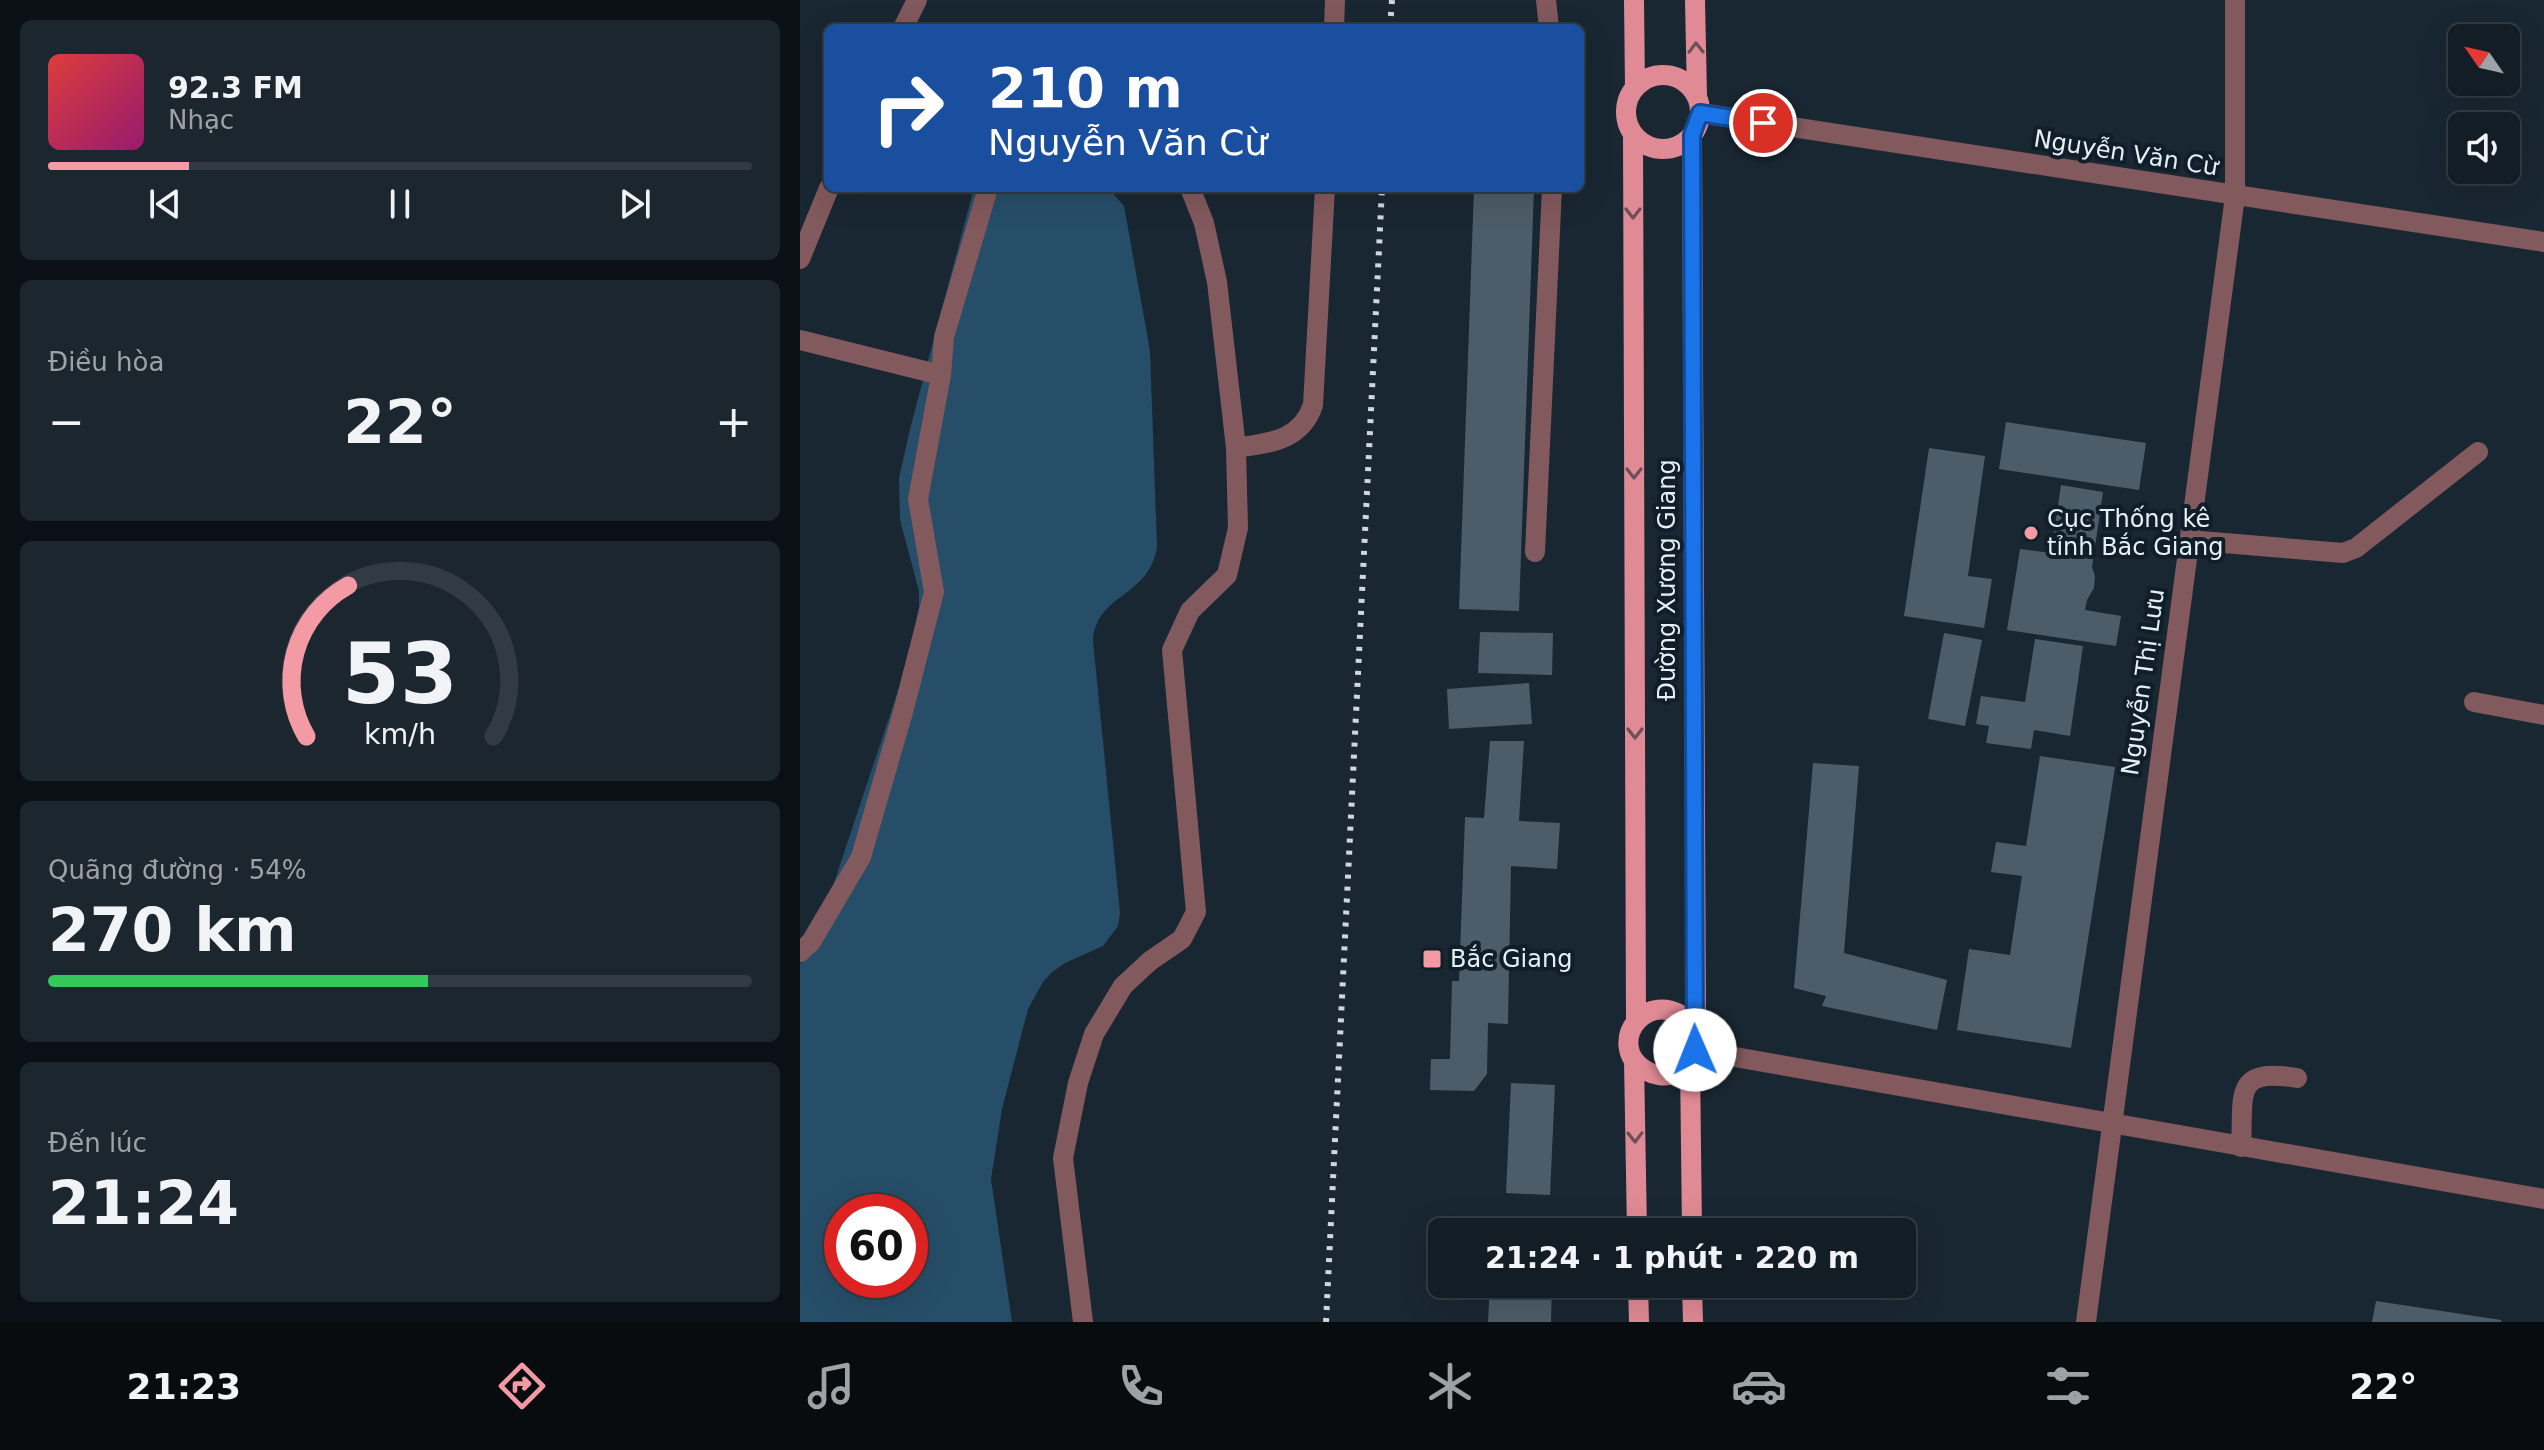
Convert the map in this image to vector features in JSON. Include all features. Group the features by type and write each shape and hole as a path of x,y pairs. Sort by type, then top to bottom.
{"main road":[{"path":"1634,0 1635,88"},
{"path":"1695,0 1698,105 1692,135 1674,148 1662,149 1641,143 1627,123 1628,99 1644,80 1656,76 1668,75 1689,86 1698,105"},
{"name":"Đường Xương Giang","path":"1633,135 1636,1020"},
{"name":"Đường Xương Giang","path":"1692,135 1694,1026"},
{"path":"1637,1218 1634,1060 1629,1039 1636,1020 1651,1010 1668,1008 1679,1012 1694,1026 1692,1218"},
{"path":"1634,1060 1652,1074 1664,1076 1675,1073 1693,1055"},
{"path":"1638,1298 1639,1322"},
{"path":"1692,1298 1693,1322"}],"street":[{"path":"905,24 917,0"},
{"path":"1334,24 1335,0"},
{"path":"1546,0 1549,24"},
{"name":"Nguyễn Thị Lưu","path":"2086,1322 2235,196 2235,0"},
{"name":"Nguyễn Văn Cừ","path":"1698,105 2235,196 2544,242"},
{"path":"800,259 827,192"},
{"path":"800,952 811,942 861,857 934,592 918,499 941,375 944,337 987,192"},
{"path":"1083,1322 1063,1158 1078,1083 1094,1034 1123,986 1150,961 1182,939 1196,912 1172,650 1190,611 1227,575 1238,528 1236,448 1217,282 1204,223 1192,192"},
{"path":"1236,448 1288,438 1309,418 1313,405 1325,192"},
{"path":"1535,552 1552,192"},
{"path":"800,340 941,375"},
{"path":"2189,540 2343,553 2356,548 2478,452"},
{"path":"2474,702 2544,715"},
{"path":"1693,1055 2544,1199"},
{"path":"2241,1147 2244,1089 2255,1077 2270,1073 2297,1078"}],"water":[{"path":"973,192 1112,192 1124,206 1150,351 1157,547 1144,576 1103,613 1096,625 1093,641 1120,913 1118,926 1103,946 1065,963 1043,982 1028,1009 1002,1109 991,1179 1012,1322 800,1322 800,964 815,940 908,661 919,591 900,520 899,478"}],"building":[{"path":"1474,192 1534,192 1519,611 1459,609"},
{"path":"2006,422 2146,443 2139,490 1999,469"},
{"path":"1929,448 1985,456 1968,576 1992,579 1984,628 1904,616"},
{"path":"2061,485 2103,492 2092,567 2094,588 2085,610 2121,616 2116,646 2007,630 2020,549 2051,553"},
{"path":"1480,632 1553,633 1552,675 1478,673"},
{"path":"1944,633 1982,640 1965,726 1928,719"},
{"path":"2035,639 2083,646 2070,736 2034,730 2031,749 1986,743 1989,726 1976,724 1981,696 2025,702"},
{"path":"1529,683 1532,724 1449,729 1447,689"},
{"path":"1490,741 1524,741 1519,821 1560,823 1557,869 1511,866 1508,1024 1488,1023 1487,1074 1474,1091 1430,1090 1431,1059 1450,1059 1452,981 1459,981 1465,817 1484,818"},
{"path":"2040,756 2115,767 2071,1048 1957,1030 1969,949 2010,955 2022,876 1991,872 1996,842 2026,846"},
{"path":"1813,763 1859,766 1844,953 1947,980 1937,1030 1822,1006 1826,996 1794,988"},
{"path":"1511,1083 1555,1085 1550,1195 1506,1193"},
{"path":"1489,1298 1552,1298 1551,1322 1488,1322"},
{"path":"2376,1301 2501,1320 2501,1322 2372,1322"}],"railway":[{"path":"1390,24 1392,0"},
{"path":"1326,1322 1382,192"}],"place":[{"name":"Cục Thống kê tỉnh Bắc Giang","path":"2031,533"},
{"name":"Bắc Giang","path":"1432,959"}],"route":[{"path":"1695,1050 1692,135 1700,113 1763,123"}]}
